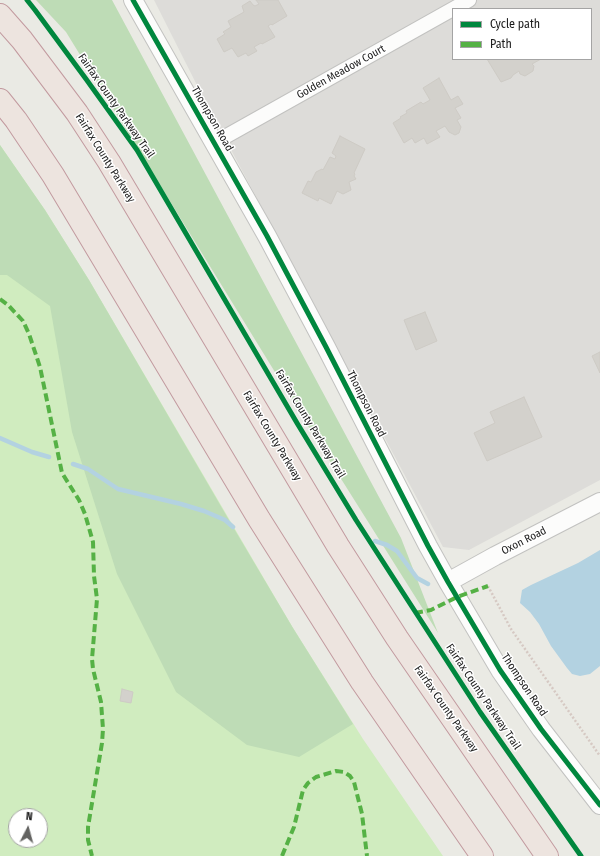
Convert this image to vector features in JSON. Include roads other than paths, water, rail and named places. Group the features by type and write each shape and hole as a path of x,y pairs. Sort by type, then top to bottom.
{"highway":[{"name":"Fairfax County Parkway","path":"0,15 22,40 77,113 109,162 338,546 405,650 547,856"},
{"path":"0,100 53,175 259,519 358,676 482,856"}],"street":[{"name":"Thompson Road","path":"133,0 267,236 326,346 448,582 500,670 541,729 600,806"},
{"name":"Golden Meadow Court","path":"455,8 469,0"},
{"name":"Golden Meadow Court","path":"214,143 452,10"},
{"name":"Oxon Road","path":"448,582 494,556 600,502"}],"water":[{"path":"600,550 600,666 590,674 580,676 572,674 567,668 551,646 539,624 530,612 520,603 522,590 578,563"}],"waterway":[{"path":"0,438 32,452 49,457"},
{"path":"73,464 88,469 118,489 204,511 225,520 233,527"},
{"path":"375,541 387,545 397,551 417,578 428,584"}]}
